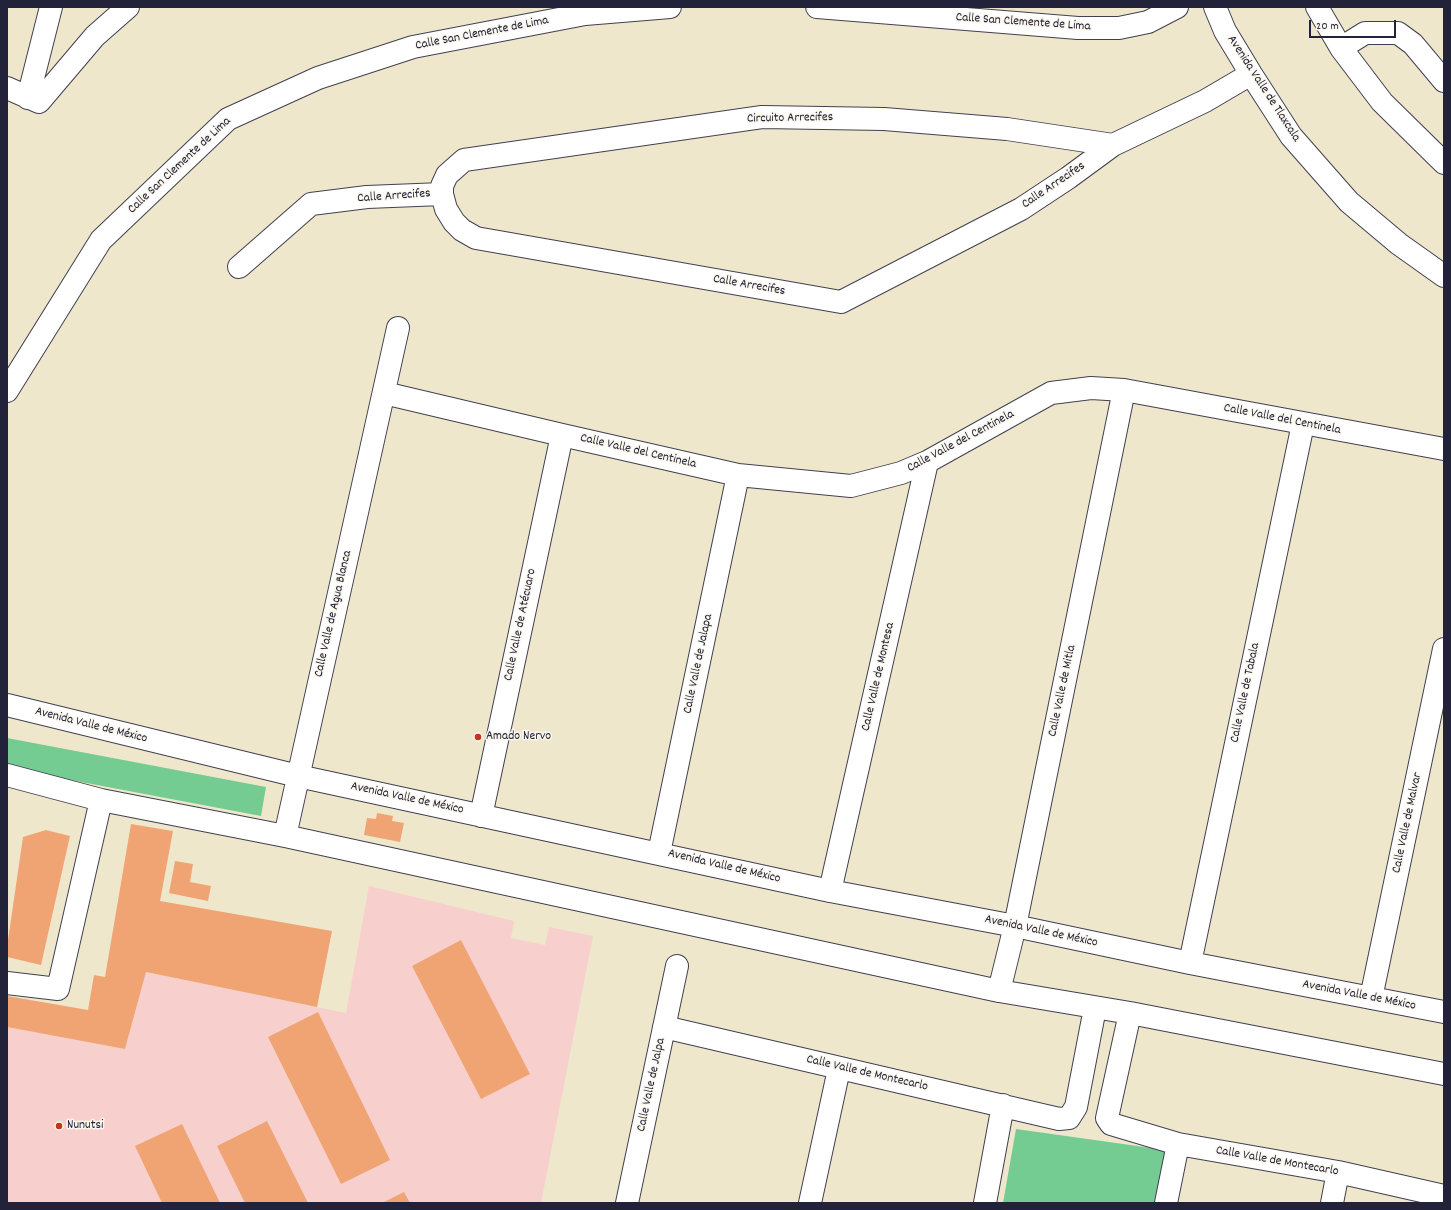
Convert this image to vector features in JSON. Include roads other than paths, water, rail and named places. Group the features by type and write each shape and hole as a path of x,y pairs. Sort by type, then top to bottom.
{"street":[{"path":"28,98 51,7"},
{"path":"7,88 39,102 95,36 128,7"},
{"name":"Calle San Clemente de Lima","path":"7,391 101,240 228,119 318,78 413,48 585,14 670,7"},
{"name":"Calle San Clemente de Lima","path":"817,7 1070,27 1119,28 1148,22 1177,7"},
{"name":"Avenida Valle de Tlaxcala","path":"1215,7 1225,31 1250,74 1291,136 1348,202 1399,244 1444,276"},
{"path":"1316,7 1341,48 1382,102 1444,163"},
{"path":"1341,48 1365,33 1398,33 1414,44 1444,81"},
{"name":"Calle Arrecifes","path":"239,267 311,204 366,197 442,194 446,209 454,222 462,230 476,238 841,302 1021,209 1068,178 1113,145 1205,101 1250,74"},
{"name":"Circuito Arrecifes","path":"442,194 442,186 447,175 454,167 464,160 762,116 884,119 1007,129 1113,145"},
{"name":"Calle Valle de Agua Blanca","path":"285,836 398,328"},
{"name":"Calle Valle del Centinela","path":"384,393 562,435 738,474 851,486 901,474 927,462 1051,393 1091,388 1124,390 1444,449"},
{"name":"Calle Valle de Mitla","path":"999,991 1015,926 1124,390"},
{"name":"Calle Valle de Tabala","path":"1190,962 1303,424"},
{"name":"Calle Valle de Atécuaro","path":"481,816 562,435"},
{"name":"Calle Valle de Montesa","path":"830,891 927,462"},
{"name":"Calle Valle de Jalapa","path":"659,853 738,474"},
{"name":"Calle Valle de Malvar","path":"1371,998 1444,649"},
{"name":"Avenida Valle de México","path":"7,705 298,776 830,891 1015,926 1444,1012"},
{"path":"7,775 101,800 285,836 999,991 1130,1014 1444,1074"},
{"path":"7,982 58,989 101,800"},
{"name":"Calle Valle de Jalpa","path":"627,1203 677,966"},
{"name":"Calle Valle de Montecarlo","path":"664,1027 1059,1119 1069,1118 1076,1107 1095,1008"},
{"name":"Calle Valle de Montecarlo","path":"1130,1014 1107,1118 1111,1124 1178,1144 1338,1172 1444,1196"},
{"path":"810,1203 840,1069"},
{"path":"985,1203 1003,1105"},
{"path":"1166,1203 1178,1144"},
{"path":"1332,1203 1338,1172"}],"place":[{"name":"Amado Nervo","path":"478,737"},
{"name":"Nunutsi","path":"59,1126"}]}
